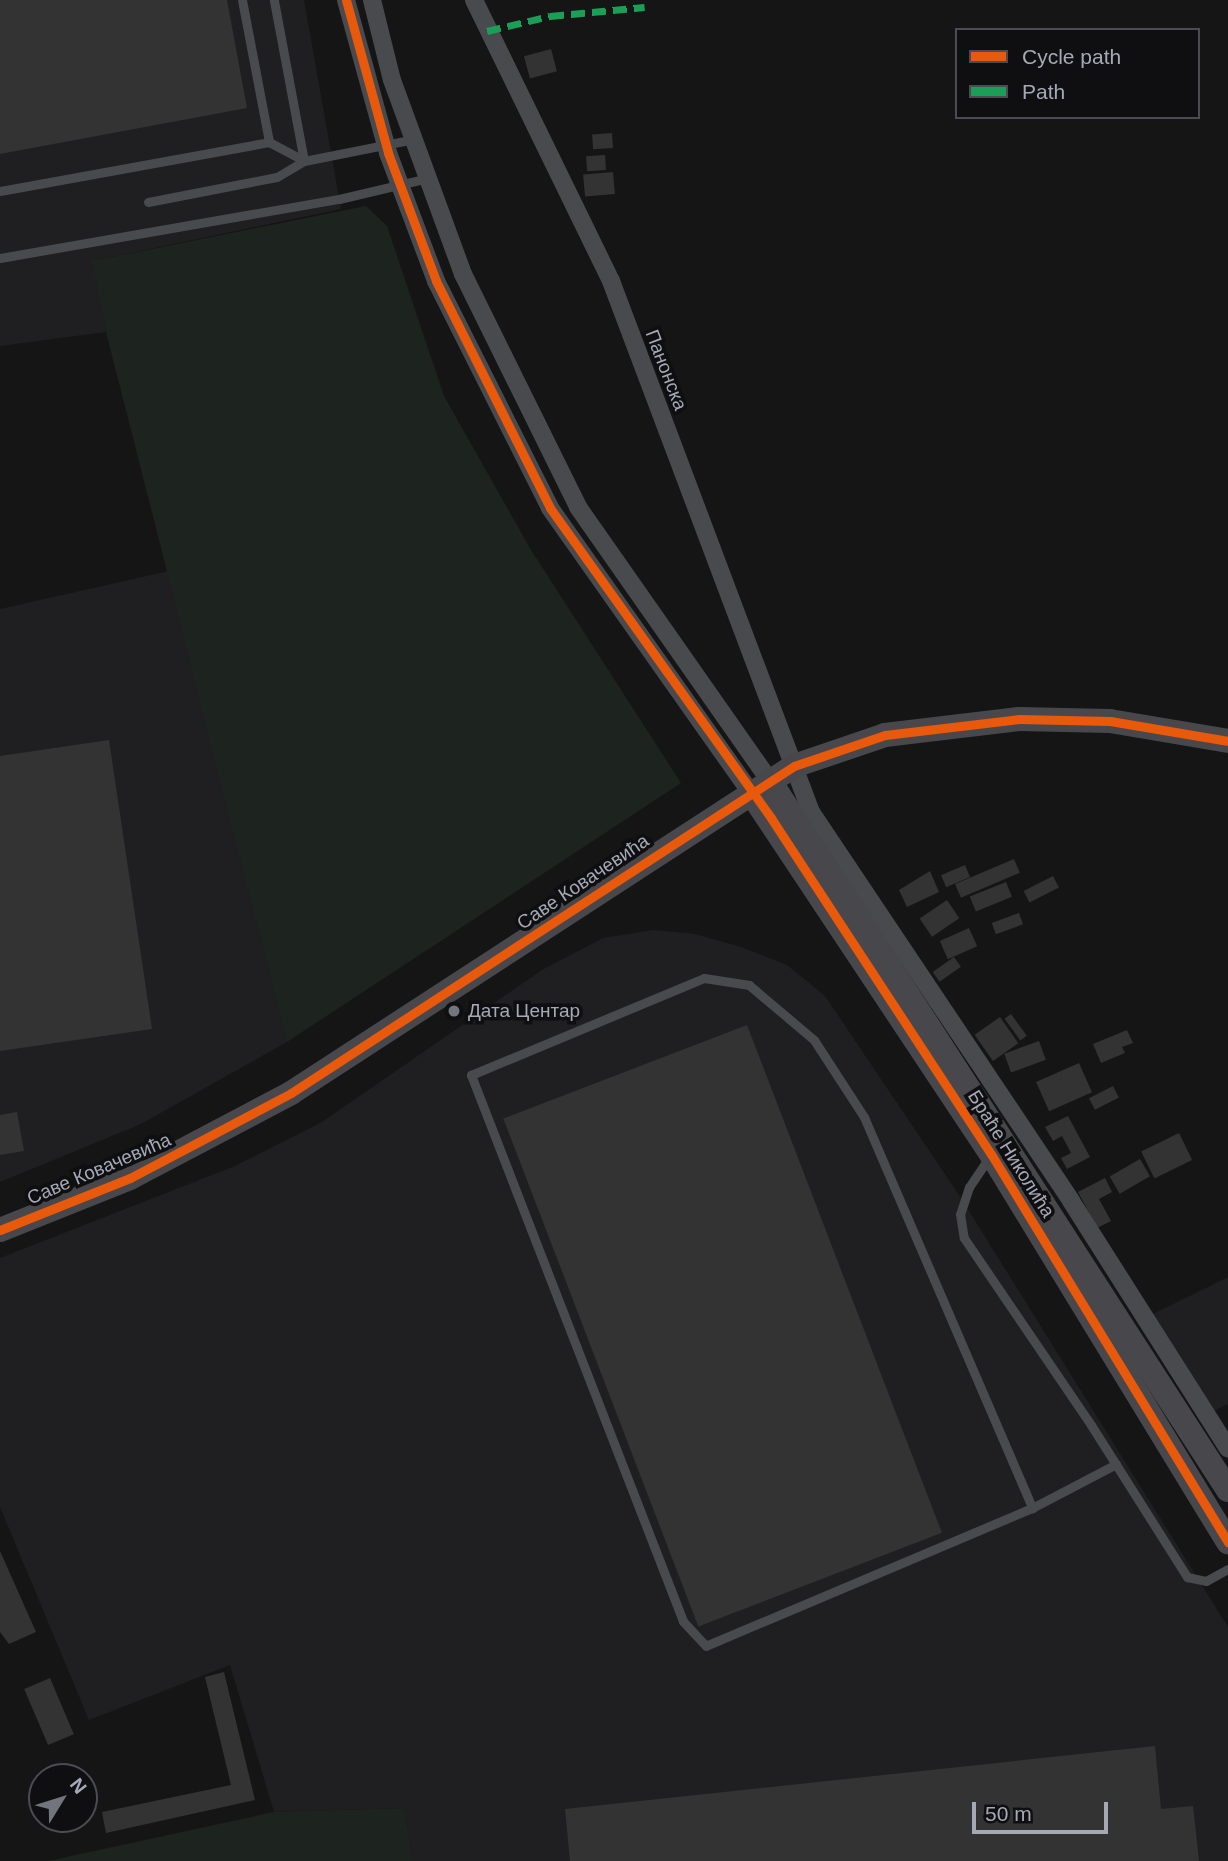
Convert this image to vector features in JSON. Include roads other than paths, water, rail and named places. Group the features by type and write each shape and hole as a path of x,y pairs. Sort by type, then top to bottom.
{"street":[{"path":"346,0 386,145 436,281 550,508 760,787"},
{"path":"372,0 392,80 463,274 579,507 760,787"},
{"name":"Панонска","path":"474,0 611,281 811,812 1078,1212 1228,1448"},
{"name":"Саве Ковачевића","path":"0,1230 130,1178 291,1093 794,766 885,735 1020,719 1110,721 1228,741"},
{"name":"Браће Николића","path":"760,787 992,1154 1228,1542"},
{"name":"Браће Николића","path":"760,787 1228,1490"}],"lane":[{"path":"242,0 269,142"},
{"path":"274,0 304,161"},
{"path":"148,202 277,177 304,161 414,139"},
{"path":"0,191 269,142 304,161"},
{"path":"0,258 428,178"},
{"path":"1032,1508 864,1117 814,1040 749,985 704,978 471,1075 683,1621 706,1646 1032,1508 1116,1464"},
{"path":"992,1154 969,1187 960,1214 964,1238 1116,1464 1187,1577 1206,1581 1228,1569"}],"place":[{"name":"Дата Центар","path":"454,1011"}]}
